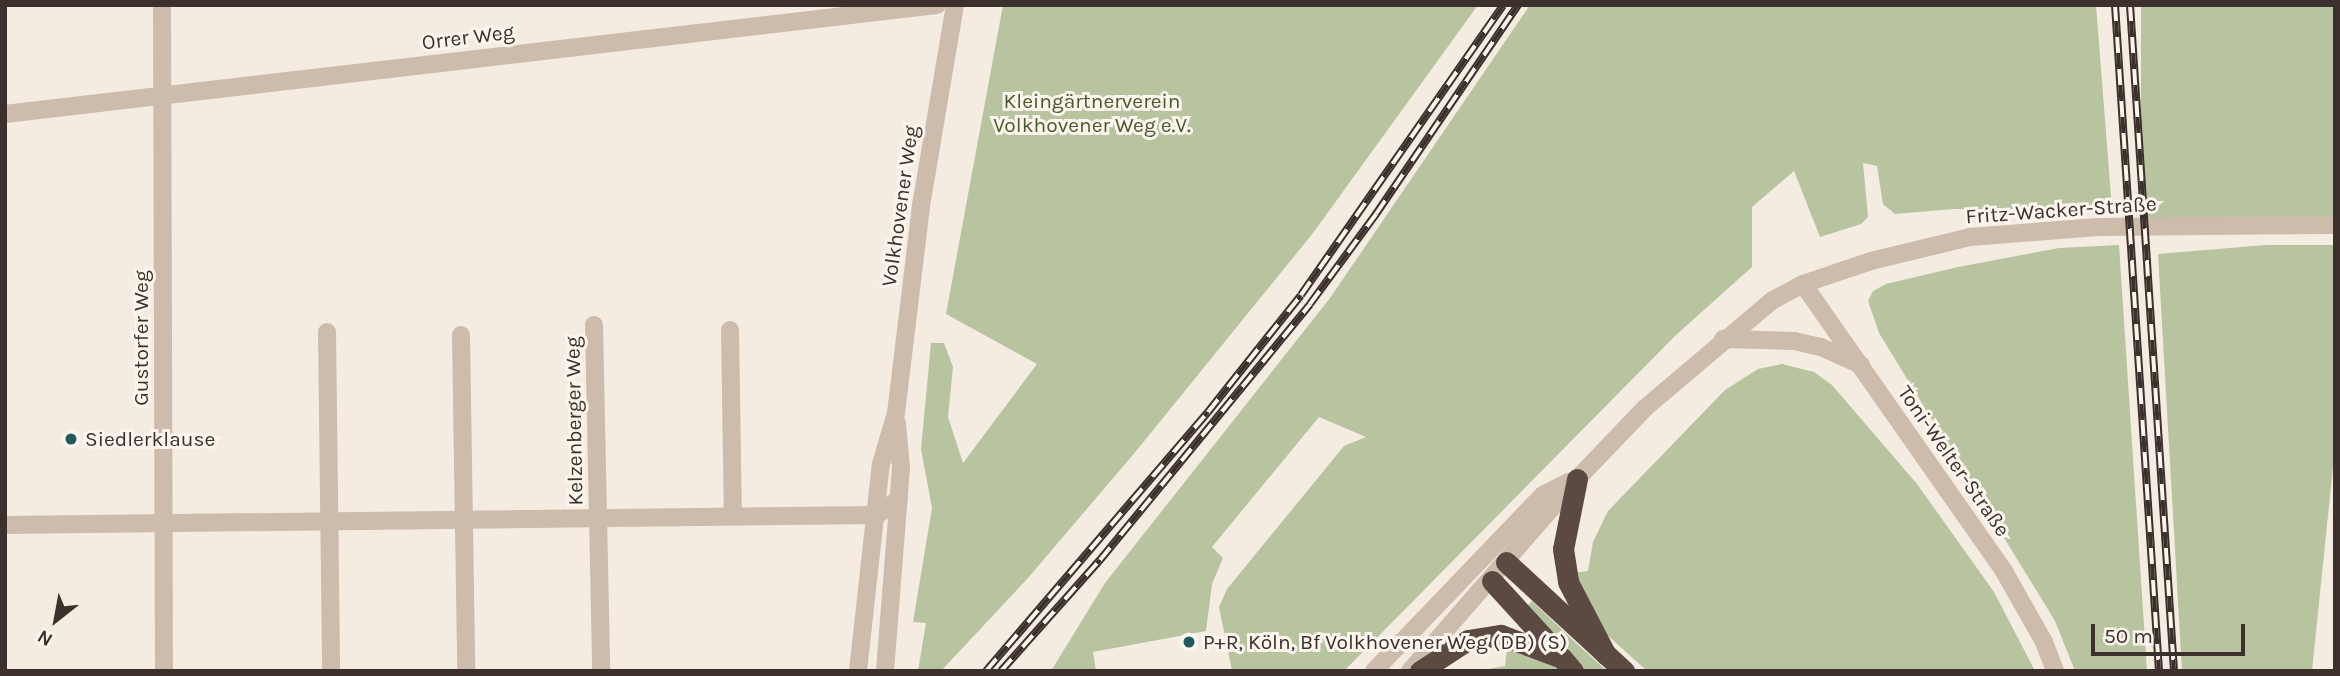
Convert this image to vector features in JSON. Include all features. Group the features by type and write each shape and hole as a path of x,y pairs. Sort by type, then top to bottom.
{"highway":[{"path":"1577,479 1563,549 1567,582 1606,655"},
{"path":"1506,562 1624,671"},
{"path":"1485,568 1509,605 1568,664"},
{"path":"1420,671 1468,640 1501,635 1568,664"}],"street":[{"name":"Gustorfer Weg","path":"162,5 164,671"},
{"name":"Orrer Weg","path":"5,114 937,5"},
{"name":"Volkhovener Weg","path":"858,671 877,515 880,464 896,413 921,206 955,5"},
{"name":"Fritz-Wacker-Straße","path":"1374,671 1485,568 1506,562 1577,479 1645,408 1723,339 1773,300 1803,284 1871,261 1970,237 2098,227 2335,225"},
{"name":"Toni-Welter-Straße","path":"1803,284 2005,573 2044,642 2054,671"},
{"name":"Kelzenberger Weg","path":"594,325 601,671"},
{"path":"730,330 733,514"},
{"path":"327,332 331,671"},
{"path":"461,335 466,671"},
{"path":"1723,339 1794,341 1821,347 1861,365"},
{"name":"Volkhovener Weg","path":"885,671 901,468 896,413"},
{"name":"Fritz-Wacker-Straße","path":"1410,671 1485,568 1543,495 1577,479"},
{"path":"877,515 899,499"},
{"name":"Kelzenberger Weg","path":"5,525 462,517 877,515"}],"green space":[{"name":"Kleingärtnerverein Volkhovener Weg e.V.","path":"1003,5 1478,5 1313,233 1137,450 1028,578 941,671 918,671 926,623 913,622 932,508 921,449 931,343 944,343 953,367 948,417 963,463 1037,364 946,314"},
{"path":"1530,5 2096,5 2112,209 1953,209 1895,214 1883,204 1877,166 1863,163 1868,217 1861,224 1820,237 1794,171 1752,207 1752,267 1676,335 1344,671 1232,671 1219,607 1227,589 1344,446 1366,437 1319,417 1212,547 1223,558 1212,584 1206,631 1093,652 1096,671 1051,671 1105,583 1330,298"},
{"path":"2141,5 2335,5 2335,218 2141,218"},
{"path":"2119,245 2147,671 2075,671 2055,621 1879,333 1868,301 1873,291 1886,284 1958,267 2059,248"},
{"path":"2266,245 2335,245 2335,447 2312,671 2182,671 2158,254"},
{"path":"1782,364 1814,372 1832,385 1917,484 1994,592 2035,671 1647,671 1594,623 1572,573 1588,571 1593,542 1608,511 1725,390 1758,369"},
{"path":"1532,601 1607,671 1584,671 1523,610"},
{"path":"1507,648 1540,656 1562,671 1477,671 1505,666"}],"railway":[{"path":"986,671 1208,412 1301,295 1503,5"},
{"path":"1001,671 1100,560 1310,304 1376,214 1518,5"},
{"path":"2115,5 2159,671"},
{"path":"2130,5 2174,671"}],"place":[{"name":"Siedlerklause","path":"71,439"},
{"name":"P+R, Köln, Bf Volkhovener Weg (DB) (S)","path":"1189,642"}]}
